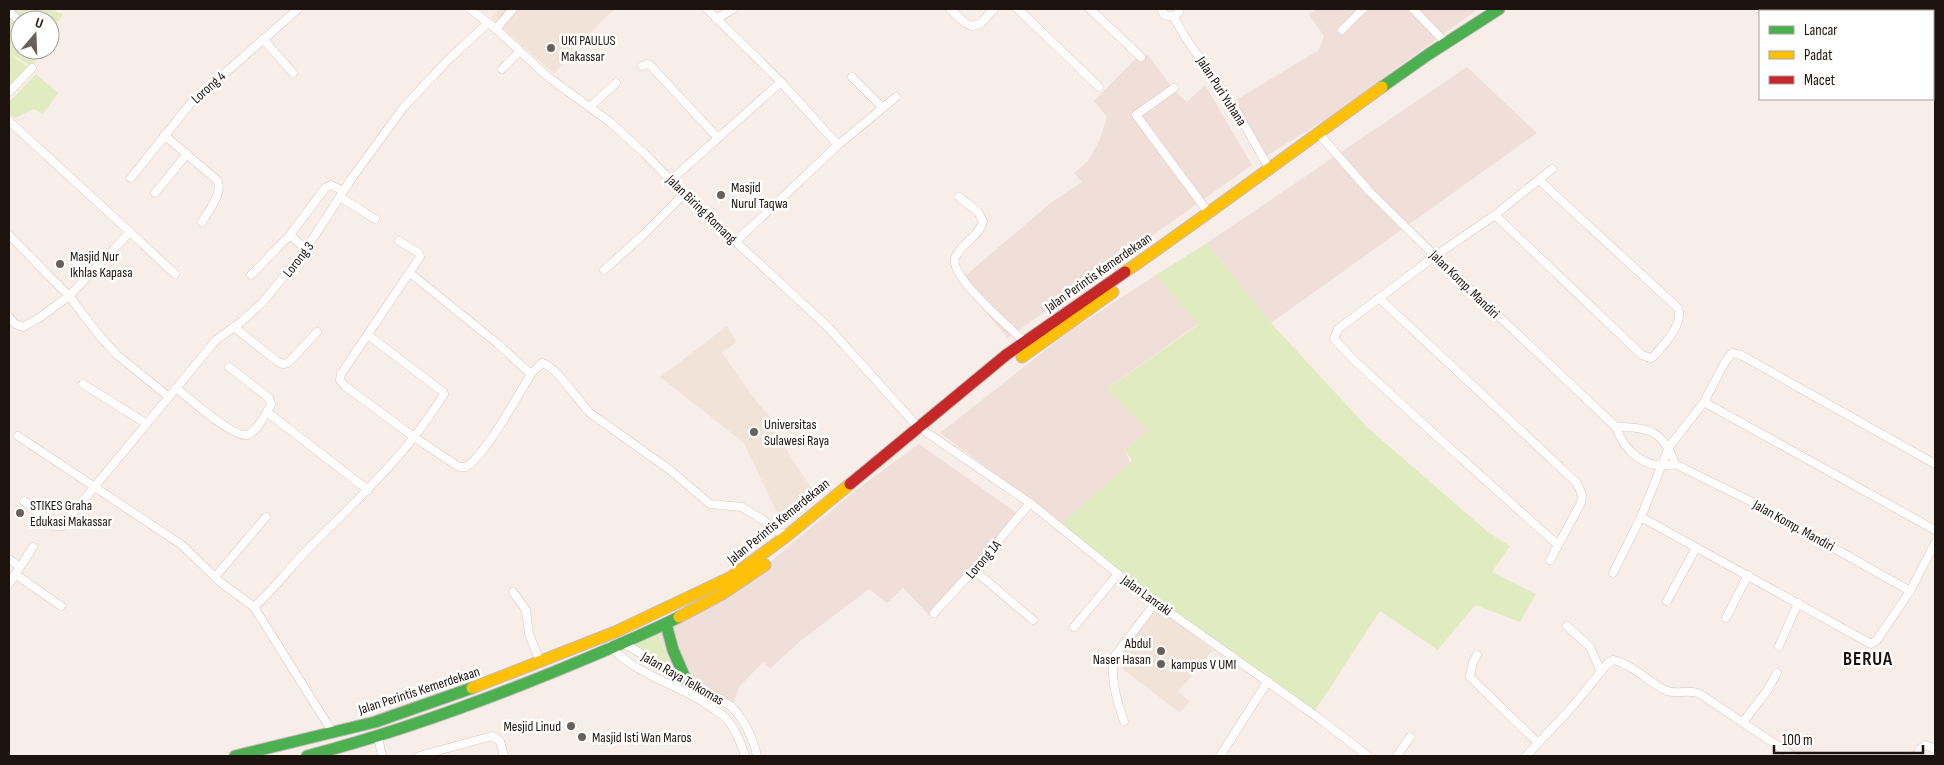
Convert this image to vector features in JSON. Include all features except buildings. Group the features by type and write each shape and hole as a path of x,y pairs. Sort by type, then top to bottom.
{"highway":[{"name":"Jalan Perintis Kemerdekaan","path":"307,756 378,737 498,694 666,624 746,580 1025,342 1446,43 1499,9"},
{"name":"Jalan Perintis Kemerdekaan","path":"235,756 375,722 493,682 540,661 604,637 731,578 1008,366 1198,231 1211,219 1213,210"},
{"path":"666,624 673,650 686,680"},
{"path":"375,722 378,737"}],"street":[{"name":"Lorong 4","path":"131,178 199,94 298,9"},
{"name":"Jalan Biring Romang","path":"470,9 496,29 519,52 556,83 610,122 684,194 828,327 922,430"},
{"path":"496,29 513,9"},
{"path":"707,9 781,82 838,145"},
{"path":"716,19 733,9"},
{"path":"950,9 965,23 972,26 980,24 994,9"},
{"path":"1018,9 1100,87"},
{"path":"1090,9 1141,57"},
{"path":"1161,9 1165,15 1173,16 1180,9"},
{"path":"1342,30 1363,9"},
{"path":"1413,9 1446,43"},
{"name":"Jalan Puri Yuhana","path":"1173,16 1185,37 1234,107 1269,168"},
{"name":"Lorong 3","path":"24,501 60,528 97,487 218,338 234,327 262,302 306,250 342,194 406,104 447,61 488,23"},
{"path":"263,39 293,73"},
{"path":"502,70 519,52"},
{"path":"642,66 650,65 717,137"},
{"path":"9,92 32,68"},
{"path":"852,77 883,108"},
{"path":"671,180 717,137 781,82"},
{"path":"590,106 616,83"},
{"path":"1174,88 1136,115 1213,210"},
{"path":"736,241 838,145 896,97"},
{"path":"9,121 175,274"},
{"name":"Jalan Komp. Mandiri","path":"1319,134 1369,191 1616,427 1624,445 1632,453 1661,466 1676,464 1756,504 1910,591"},
{"path":"164,135 218,181 219,186 216,198 202,222"},
{"path":"155,193 187,154"},
{"path":"1552,169 1495,215 1435,256 1338,329 1334,339 1432,432 1558,545"},
{"path":"1495,215 1642,355 1653,357 1674,330 1680,316 1678,308 1539,180"},
{"path":"251,275 290,235 316,199 328,186 331,185 375,219"},
{"path":"604,270 642,236 684,194"},
{"path":"959,197 978,212 983,221 979,230 957,254 954,260 955,267 962,278 989,307 1025,342"},
{"path":"9,317 15,324 24,327 39,318 69,296 130,232"},
{"path":"9,235 69,296 117,355 169,397"},
{"path":"290,235 306,250"},
{"path":"399,241 418,253 420,257 341,374 341,381 414,437 459,467 469,466 488,443 531,374 542,363 551,367 577,395 590,413 670,470 710,504 742,507 762,519 776,532 788,535"},
{"path":"410,273 498,344 531,374"},
{"path":"1379,298 1577,483 1582,495 1582,503 1550,560"},
{"path":"234,327 283,364 288,363 317,332"},
{"path":"254,607 272,592 312,544 394,462 444,394 368,335"},
{"path":"1613,573 1641,517 1669,447 1704,402 1728,356 1736,353 1935,464"},
{"path":"176,388 225,426 243,435 248,434 254,430 267,412 271,404 270,398 229,367"},
{"path":"83,384 147,424"},
{"path":"1704,402 1935,530"},
{"path":"267,412 368,490"},
{"path":"1616,427 1639,427 1659,436 1669,447 1676,464"},
{"name":"Jalan Lanraki","path":"922,430 1030,503 1118,574 1368,756"},
{"path":"18,436 182,545 214,577 254,607 333,733"},
{"name":"Lorong 1A","path":"934,613 974,570 1030,503"},
{"path":"214,577 266,517"},
{"path":"1641,517 1871,644 1883,632 1910,591 1935,543"},
{"path":"9,584 33,547"},
{"path":"1667,601 1696,548"},
{"path":"9,559 20,566"},
{"path":"974,570 1033,620"},
{"path":"15,574 61,606"},
{"path":"1074,628 1118,574"},
{"path":"1726,618 1748,575"},
{"path":"512,592 526,610 528,634 540,661"},
{"path":"1124,721 1116,695 1113,668 1114,657 1156,602"},
{"path":"1779,646 1798,603"},
{"path":"1567,626 1590,647 1601,672"},
{"name":"Jalan Raya Telkomas","path":"615,632 622,643 718,697 736,711 750,734 757,756"},
{"name":"Jalan Raya Telkomas","path":"604,637 611,648 630,664 701,701 722,715 729,722 740,740 745,756"},
{"path":"1477,655 1473,662 1470,677 1538,743"},
{"path":"1526,756 1610,660 1616,660 1667,692 1690,690 1700,694 1793,756"},
{"path":"1743,722 1767,691 1777,673"},
{"path":"1220,756 1268,682"},
{"path":"419,756 488,736 498,738 504,756"},
{"path":"378,737 382,756"},
{"path":"1397,756 1410,737"},
{"path":"1916,756 1925,745 1935,749"}],"shaded area":[{"name":"UKI PAULUS Makassar","path":"499,9 615,9 554,74 491,18"},
{"path":"1315,9 1478,9 1328,118 1263,158 1231,103 1319,50 1324,36 1309,15"},
{"path":"1148,55 1175,91 1187,102 1205,85 1252,165 1008,338 959,281 1053,201 1082,182 1074,173 1089,160 1100,139 1107,117 1094,101 1138,56"},
{"path":"1467,67 1537,133 1271,323 1207,243"},
{"path":"1156,275 1198,324 1108,388 1148,431 1125,450 1130,463 1062,523 940,433 1070,331"},
{"name":"Universitas Sulawesi Raya","path":"727,326 736,342 722,353 757,402 773,420 789,455 816,494 779,517 744,443 660,377"},
{"path":"919,444 1021,516 929,615 903,588 887,603 869,589 799,642 770,669 764,661 739,687 734,703 672,672 658,632 738,589 856,490"},
{"name":"kampus V UMI","path":"1155,605 1213,650 1178,692 1190,701 1180,713 1124,670 1115,658"}],"green space":[{"path":"15,9 51,10 14,10"},
{"path":"10,15 10,53 9,16"},
{"path":"9,52 10,60 19,60 32,71 9,92"},
{"path":"21,60 36,60 32,67"},
{"path":"36,74 58,93 43,114 34,109 15,118 9,114 9,102"},
{"path":"1207,243 1271,323 1368,428 1489,533 1510,546 1492,572 1536,594 1520,622 1475,605 1438,650 1380,611 1311,717 1152,599 1062,523 1132,461 1125,450 1148,431 1107,389 1198,325 1156,275"},
{"path":"658,632 672,672 634,645"}],"traffic: fast":[{"path":"1382,87 1499,9"},
{"path":"307,756 433,718 495,695 602,652 679,617"},
{"path":"666,624 673,650 686,680"},
{"path":"235,756 375,722 472,688"}],"traffic: slow":[{"path":"1125,272 1382,87"},
{"path":"1022,357 1113,292"},
{"path":"472,688 615,632 731,577 788,535 850,484"},
{"path":"679,617 722,594 765,565"}],"traffic: jam":[{"path":"850,484 1006,355 1125,272"}],"place":[{"name":"UKI PAULUS Makassar","path":"551,48"},
{"name":"Masjid Nurul Taqwa","path":"721,195"},
{"name":"Masjid Nur Ikhlas Kapasa","path":"60,264"},
{"name":"Universitas Sulawesi Raya","path":"754,432"},
{"name":"STIKES Graha Edukasi Makassar","path":"20,513"},
{"name":"Abdul Naser Hasan","path":"1161,651"},
{"name":"kampus V UMI","path":"1161,664"},
{"name":"Mesjid Linud","path":"571,726"},
{"name":"Masjid Isti Wan Maros","path":"582,737"}],"district":[{"name":"BERUA","path":"1868,658"}]}
